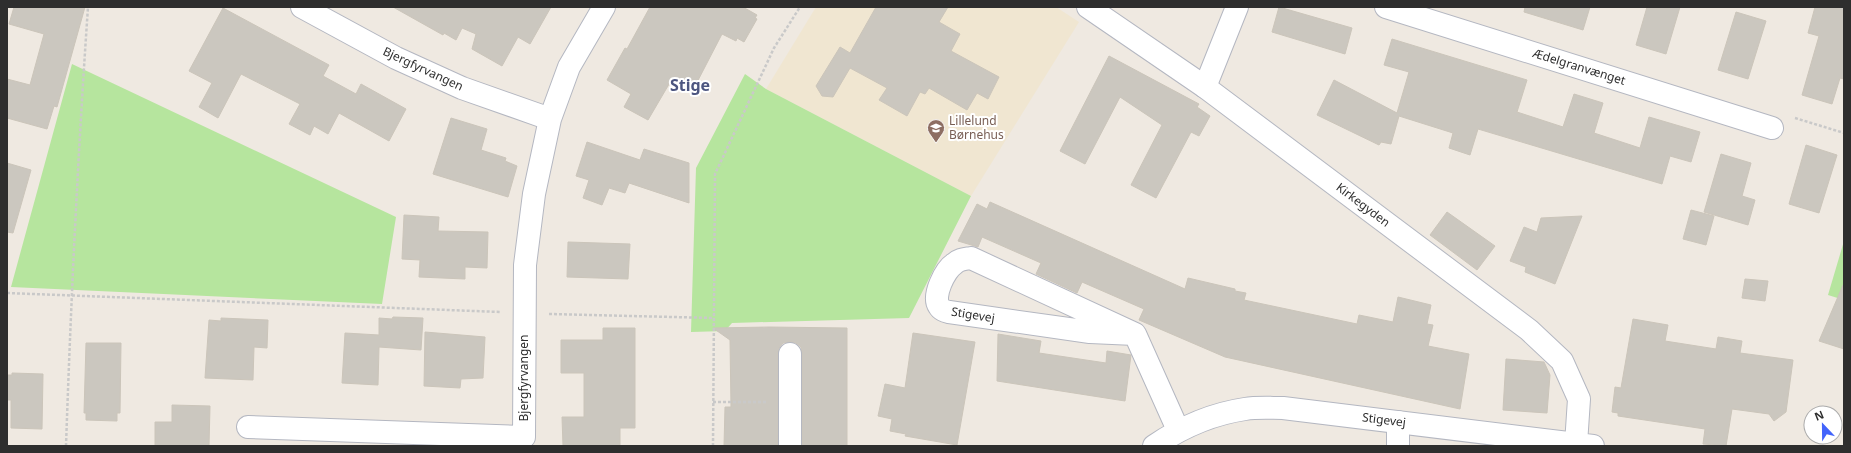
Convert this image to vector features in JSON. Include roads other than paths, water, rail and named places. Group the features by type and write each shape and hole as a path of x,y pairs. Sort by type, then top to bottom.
{"street":[{"name":"Bjergfyrvangen","path":"302,7 396,58 462,88 550,119"},
{"name":"Bjergfyrvangen","path":"248,427 524,436 525,265 534,194 550,119 570,67 604,7"},
{"name":"Kirkegyden","path":"1088,7 1205,87 1529,330 1562,361 1579,399 1584,445"},
{"path":"1205,87 1237,7"},
{"name":"Ædelgranvænget","path":"1386,7 1772,128"},
{"name":"Stigevej","path":"971,258 1135,334 1090,332 949,312 942,310 938,305 936,298 945,276 953,264 961,259 971,258"},
{"path":"1135,334 1178,430"},
{"path":"790,354 790,446"},
{"name":"Stigevej","path":"1154,446 1178,430 1211,416 1246,408 1283,408 1584,445"},
{"path":"1398,422 1398,446"}],"place":[{"name":"Lillelund Børnehus","path":"936,143"}],"district":[{"name":"Stige","path":"690,85"}]}
